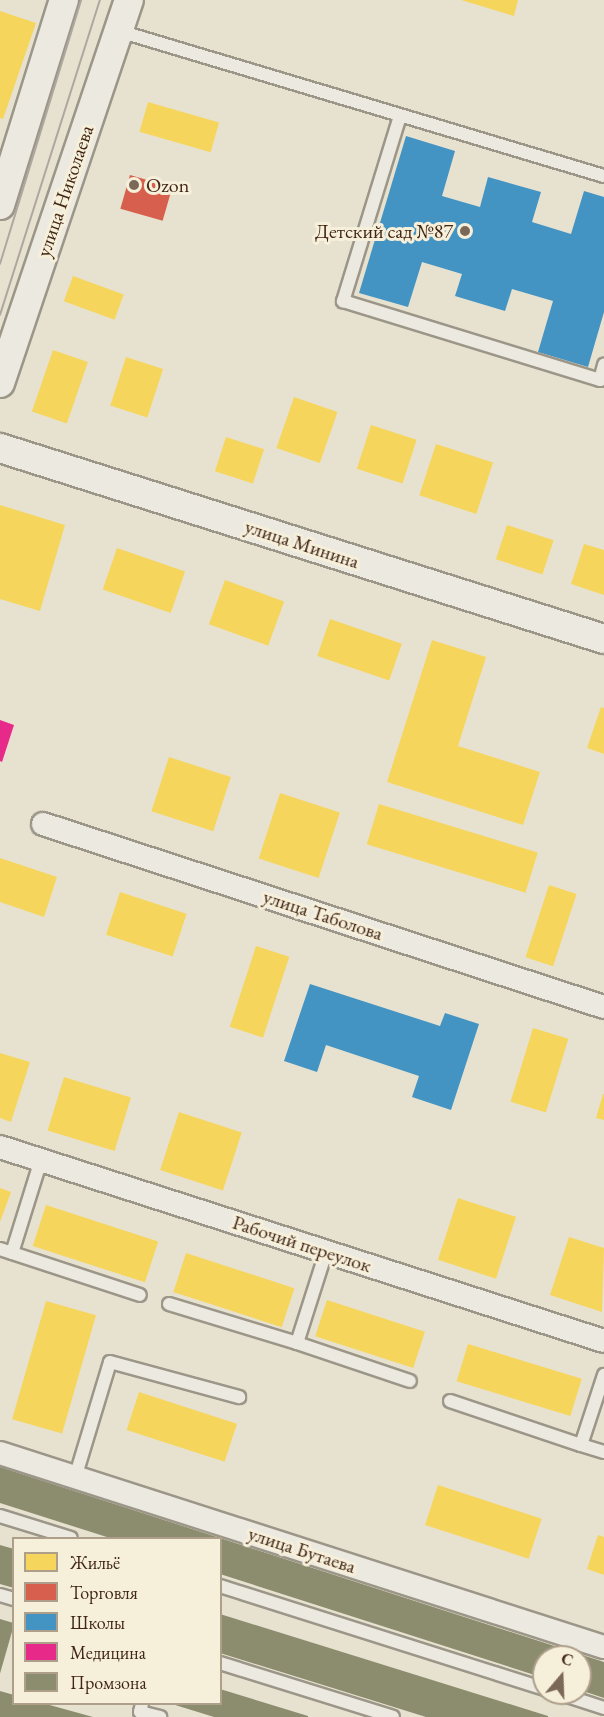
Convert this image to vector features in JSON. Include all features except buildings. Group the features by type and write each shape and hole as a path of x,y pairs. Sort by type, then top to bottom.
{"street":[{"path":"0,205 64,0"},
{"name":"улица Николаева","path":"0,382 129,0"},
{"name":"улица Минина","path":"0,448 604,639"},
{"name":"улица Таболова","path":"43,824 604,1007"},
{"name":"Рабочий переулок","path":"0,1147 604,1341"},
{"name":"улица Бутаева","path":"0,1453 604,1647"}],"lane":[{"path":"119,31 604,176"},
{"path":"400,116 343,301 600,380 604,365"},
{"path":"41,1160 6,1251 140,1295"},
{"path":"297,1342 326,1252"},
{"path":"169,1304 297,1342 410,1381"},
{"path":"75,1478 110,1362 239,1397"},
{"path":"581,1445 604,1376"},
{"path":"450,1401 604,1452"},
{"path":"0,1516 65,1537"},
{"path":"222,1587 532,1685"},
{"path":"222,1664 393,1717"},
{"path":"142,1705 140,1712 160,1717"}],"tram line":[{"path":"0,264 81,0"},
{"path":"0,315 100,0"}],"place":[{"name":"Ozon","path":"134,185"},
{"name":"Детский сад №87","path":"465,231"}]}
